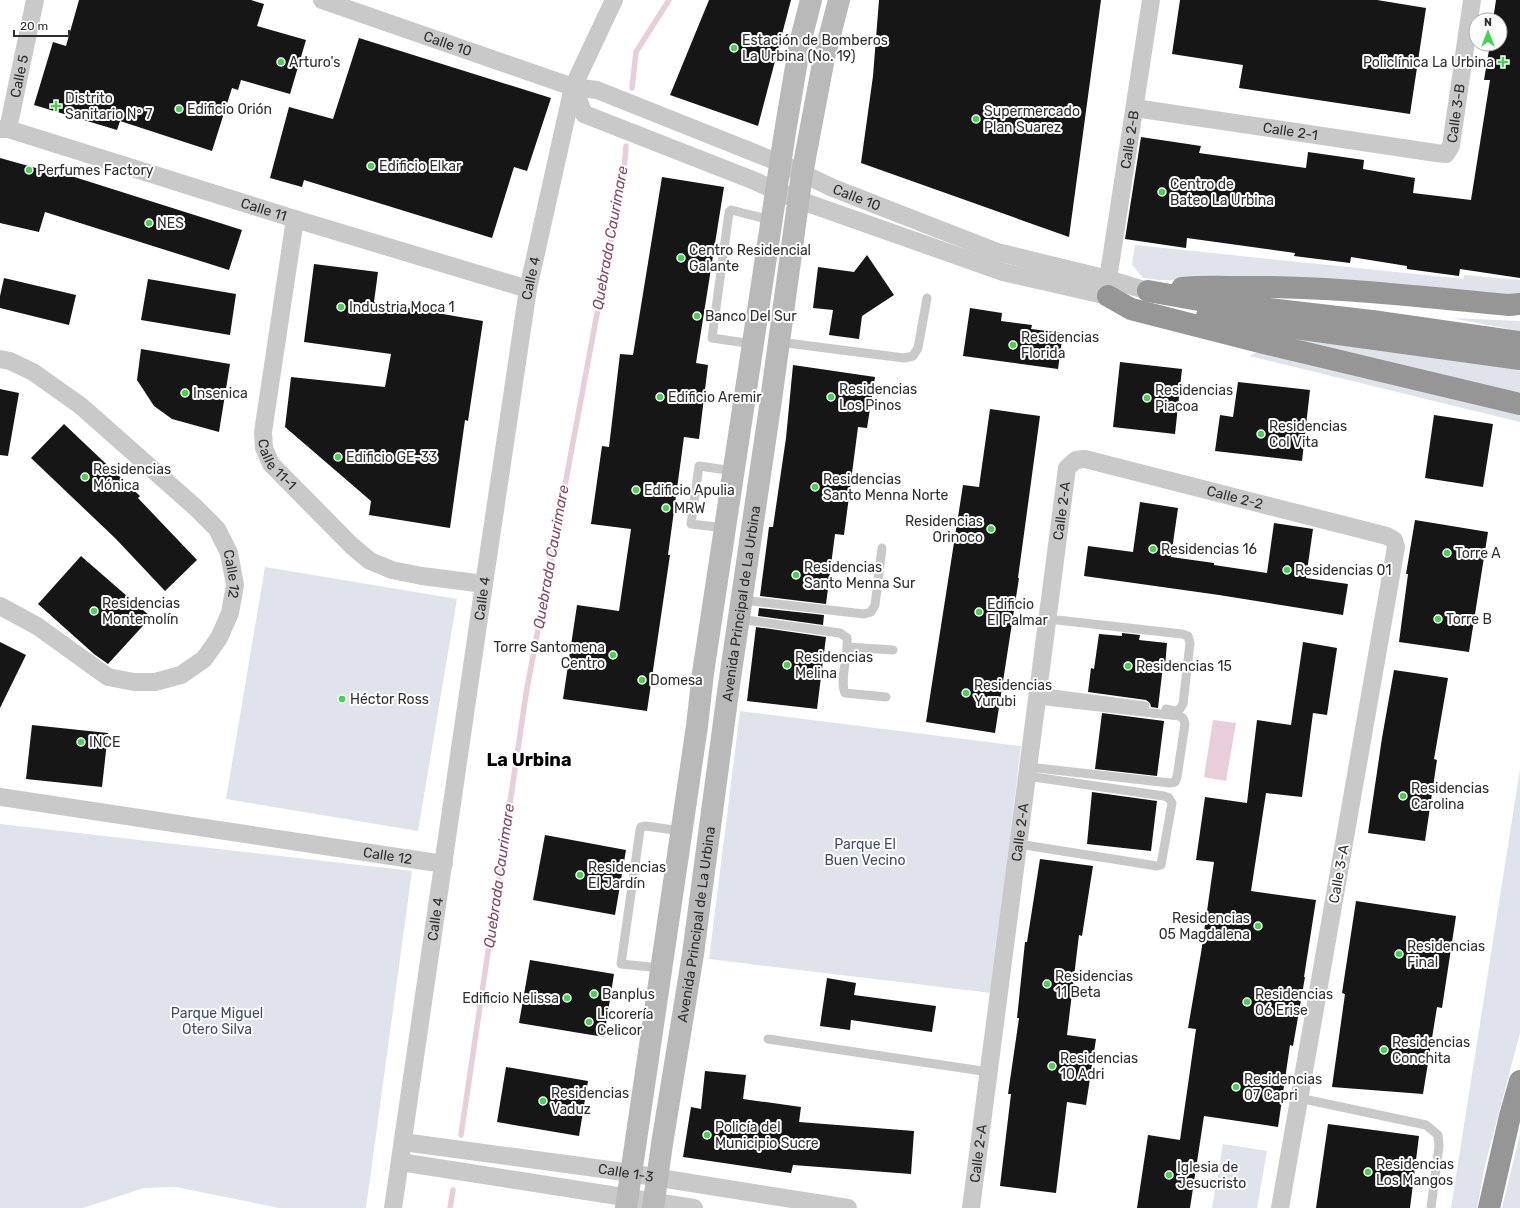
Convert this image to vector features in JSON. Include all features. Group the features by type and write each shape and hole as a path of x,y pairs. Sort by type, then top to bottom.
{"highway":[{"path":"1148,291 1190,287 1277,286 1369,291 1509,305 1520,304"},
{"path":"1108,288 1205,315 1520,359"},
{"path":"1108,288 1131,309 1264,343 1520,404"},
{"path":"1148,291 1210,302 1372,321 1520,342"},
{"path":"1489,1208 1510,1116 1520,1081"}],"main road":[{"name":"Avenida Principal de La Urbina","path":"627,1202 771,220 800,43 811,0"},
{"name":"Avenida Principal de La Urbina","path":"654,1205 662,1144 693,954 727,699 741,610 802,174 824,58 838,0"}],"street":[{"name":"Calle 5","path":"4,129 35,0"},
{"name":"Calle 10","path":"322,0 573,87 597,90 780,164 833,188 997,252 1108,288"},
{"name":"Calle 4","path":"393,1208 528,289 573,87 614,0"},
{"name":"Calle 2-B","path":"1108,288 1151,0"},
{"name":"Calle 3-B","path":"1446,154 1451,146 1472,0"},
{"name":"Calle 10","path":"573,87 584,114 755,181 799,200 1003,272 1108,288 1148,291"},
{"name":"Calle 2-1","path":"1135,108 1446,154"},
{"name":"Calle 11","path":"4,129 528,289"},
{"name":"Calle 11-1","path":"295,219 263,432 264,448 271,464 352,546 370,561 392,570 422,576 484,584"},
{"name":"Calle 12","path":"0,359 10,361 33,372 81,406 195,507 217,529 228,553 235,585 230,613 219,638 204,659 181,675 155,682 134,682 108,677 37,626 0,606"},
{"name":"Calle 2-2","path":"1076,460 1085,458 1387,536 1394,540"},
{"name":"Calle 2-A","path":"971,1208 1067,468 1076,460"},
{"name":"Calle 3-A","path":"1280,1208 1396,547 1394,540"},
{"name":"Calle 12","path":"0,797 444,864"},
{"name":"Calle 1-3","path":"403,1142 631,1173 848,1208"},
{"name":"Calle 1-3","path":"400,1162 627,1202 694,1208"}],"lane":[{"path":"753,344 712,338 729,212 731,210 771,220"},
{"path":"779,342 904,358 913,356 918,348 927,298"},
{"path":"726,528 691,524 699,466 734,471"},
{"path":"741,610 864,614 871,612 875,605 882,548"},
{"path":"741,610 840,633 847,638 848,647 842,685 844,692 886,697"},
{"path":"1038,696 1175,710 1180,709 1183,704 1190,642 1188,636 1182,634 1048,619"},
{"path":"848,647 892,650"},
{"path":"1028,771 1175,782 1185,724 1183,718 1179,716 1038,696"},
{"path":"1018,844 1157,866 1161,865 1172,803 1169,798 1164,796 1028,771"},
{"path":"661,968 621,964 640,830 641,827 646,826 682,831"},
{"path":"768,1039 989,1072"},
{"path":"1299,1098 1426,1125 1438,1135 1439,1146 1431,1208"}],"green space":[{"path":"1135,245 1464,279 1464,275 1520,280 1520,296 1245,280 1159,280 1143,278 1132,265"},
{"path":"1451,318 1520,321 1520,331"},
{"path":"1232,327 1520,365 1520,397"},
{"path":"1258,352 1520,409 1520,422 1249,356"},
{"name":"Héctor Ross","path":"265,567 457,599 418,831 226,799"},
{"name":"Parque El Buen Vecino","path":"740,711 1021,746 991,993 709,959"},
{"path":"1520,769 1520,1033 1485,1165 1477,1208 1451,1208"},
{"name":"Parque Miguel Otero Silva","path":"0,824 412,871 366,1208 279,1208 176,1187 144,1188 83,1208 0,1208"},
{"path":"1520,1134 1520,1208 1502,1208"},
{"path":"1223,1144 1267,1151 1257,1208 1212,1208"}],"shaded area":[{"path":"1213,720 1236,723 1226,781 1204,777"}],"building":[{"path":"79,0 251,0 264,4 257,26 306,40 290,94 241,80 238,90 232,88 212,151 120,121 117,130 34,105 53,42 66,46"},
{"name":"Estación de Bomberos La Urbina (No. 19)","path":"709,0 791,0 758,126 670,95"},
{"name":"Supermercado Plan Suarez","path":"879,0 1101,0 1069,237 861,163 873,76"},
{"path":"1180,0 1377,0 1426,8 1410,114 1239,88 1243,65 1172,54"},
{"path":"1496,0 1520,0 1520,278 1460,269 1459,276 1407,269 1407,266 1351,257 1350,263 1294,256 1295,253 1187,238 1186,248 1125,239 1141,137 1201,146 1199,153 1306,168 1308,152 1364,160 1363,169 1415,178 1413,193 1471,200 1490,80 1484,80 1489,52 1508,52 1508,12 1494,12"},
{"path":"359,38 551,98 527,171 514,167 492,238 304,180 302,187 270,178 289,107 333,119"},
{"name":"NES","path":"0,158 68,177 68,175 242,230 229,270 45,212 39,232 0,223"},
{"path":"662,177 724,187 696,363 708,365 699,439 684,437 668,555 670,555 647,711 563,699 577,605 619,611 631,529 591,524 602,446 609,447 620,354 633,355"},
{"path":"867,255 894,295 862,316 859,339 829,335 833,310 813,308 818,267 854,272"},
{"path":"314,264 378,272 374,302 483,321 468,421 465,420 450,528 369,515 371,501 285,427 291,377 385,387 391,354 304,342"},
{"path":"4,278 76,295 69,325 0,308 0,296"},
{"path":"148,279 236,294 230,335 141,320"},
{"name":"Residencias Florida","path":"970,308 1002,313 1001,321 1032,325 1031,329 1063,333 1058,369 963,356"},
{"name":"Insenica","path":"141,349 230,364 219,432 172,419 154,406 137,380"},
{"name":"Residencias Piacoa","path":"1120,362 1182,369 1175,434 1113,427"},
{"path":"793,365 875,377 867,428 858,427 844,535 835,534 826,604 760,596 769,527 773,527 786,438"},
{"name":"Residencias Col Vita","path":"1238,382 1310,390 1302,461 1215,451 1220,415 1233,417"},
{"path":"0,389 19,393 8,456 0,455"},
{"path":"990,409 1040,416 1019,578 995,733 926,722 963,485 979,487"},
{"path":"1434,415 1493,424 1483,487 1425,478"},
{"path":"64,424 140,496 138,498 197,560 165,591 116,539 31,458"},
{"path":"1140,502 1178,508 1171,557 1214,563 1214,565 1267,573 1274,523 1313,529 1306,578 1348,584 1343,615 1219,595 1084,576 1088,546 1133,552"},
{"path":"1415,520 1488,532 1469,652 1399,642 1408,574 1406,574"},
{"name":"Residencias Montemolín","path":"81,556 151,617 108,664 94,654 38,604"},
{"path":"759,608 824,615 823,625 758,616"},
{"name":"Residencias Melina","path":"756,627 826,637 817,709 747,701"},
{"name":"Residencias 15","path":"1122,633 1140,635 1139,640 1167,643 1165,667 1163,666 1158,708 1151,707 1150,703 1146,700 1088,692 1091,668 1094,669 1099,634 1122,636"},
{"path":"0,642 26,655 0,708"},
{"path":"1303,642 1337,648 1327,715 1313,713 1302,797 1266,793 1251,891 1316,900 1305,977 1293,1046 1290,1045 1278,1127 1204,1116 1190,1208 1137,1208 1148,1135 1180,1140 1196,1029 1188,1028 1201,953 1214,862 1196,860 1205,797 1247,803 1257,720 1291,725"},
{"path":"1394,670 1448,678 1434,759 1437,760 1425,841 1368,833"},
{"path":"1102,713 1164,721 1157,776 1095,769"},
{"path":"32,725 108,733 102,787 26,779"},
{"path":"1092,792 1157,801 1151,851 1087,844"},
{"name":"Residencias El Jardín","path":"545,835 626,850 615,915 533,900"},
{"path":"1040,859 1093,866 1082,936 1079,935 1067,1035 1096,1039 1086,1105 1067,1102 1056,1193 1000,1186 1011,1094 1008,1094 1019,1018 1017,1018 1025,942 1027,942"},
{"path":"1356,901 1456,916 1442,1008 1437,1007 1423,1094 1332,1087 1345,994 1342,993"},
{"name":"Edificio Nelissa","path":"530,960 614,974 604,1037 519,1023"},
{"path":"827,978 856,983 854,995 936,1006 932,1032 851,1020 850,1030 820,1026"},
{"name":"Residencias Vaduz","path":"506,1067 588,1081 579,1136 497,1122"},
{"path":"705,1071 746,1075 743,1099 801,1107 799,1122 914,1131 911,1174 793,1165 791,1173 683,1157 691,1107 701,1109"},
{"name":"Residencias Los Mangos","path":"1328,1124 1419,1136 1410,1208 1316,1208"}],"waterway":[{"name":"Quebrada Caurimare","path":"632,88 636,52 669,0"},
{"name":"Quebrada Caurimare","path":"461,1135 526,694 624,169 626,146"},
{"name":"Quebrada Caurimare","path":"450,1208 453,1190"}],"place":[{"name":"Estación de Bomberos La Urbina (No. 19)","path":"734,48"},
{"name":"Arturo's","path":"281,62"},
{"name":"Policlínica La Urbina","path":"1503,62"},
{"name":"Distrito Sanitario N° 7","path":"56,106"},
{"name":"Edificio Orión","path":"179,109"},
{"name":"Supermercado Plan Suarez","path":"976,119"},
{"name":"Edificio Elkar","path":"371,166"},
{"name":"Perfumes Factory","path":"29,170"},
{"name":"Centro de Bateo La Urbina","path":"1162,192"},
{"name":"NES","path":"149,223"},
{"name":"Centro Residencial Galante","path":"681,258"},
{"name":"Industria Moca 1","path":"341,307"},
{"name":"Banco Del Sur","path":"697,316"},
{"name":"Residencias Florida","path":"1013,345"},
{"name":"Insenica","path":"185,393"},
{"name":"Edificio Aremir","path":"660,397"},
{"name":"Residencias Los Pinos","path":"831,397"},
{"name":"Residencias Piacoa","path":"1147,398"},
{"name":"Residencias Col Vita","path":"1261,434"},
{"name":"Edificio GE-33","path":"338,457"},
{"name":"Residencias Mónica","path":"85,477"},
{"name":"Residencias Santo Menna Norte","path":"815,487"},
{"name":"Edificio Apulia","path":"636,490"},
{"name":"MRW","path":"666,508"},
{"name":"Residencias Orinoco","path":"991,529"},
{"name":"Residencias 16","path":"1153,549"},
{"name":"Torre A","path":"1447,553"},
{"name":"Residencias 01","path":"1287,570"},
{"name":"Residencias Santo Menna Sur","path":"796,575"},
{"name":"Residencias Montemolín","path":"94,611"},
{"name":"Edificio El Palmar","path":"979,612"},
{"name":"Torre B","path":"1438,619"},
{"name":"Torre Santomena Centro","path":"613,655"},
{"name":"Residencias Melina","path":"787,665"},
{"name":"Residencias 15","path":"1128,666"},
{"name":"Domesa","path":"642,680"},
{"name":"Residencias Yurubi","path":"966,693"},
{"name":"Héctor Ross","path":"342,699"},
{"name":"INCE","path":"81,742"},
{"name":"Residencias Carolina","path":"1403,796"},
{"name":"Residencias El Jardín","path":"580,875"},
{"name":"Residencias 05 Magdalena","path":"1258,926"},
{"name":"Residencias Final","path":"1399,954"},
{"name":"Residencias 11 Beta","path":"1047,984"},
{"name":"Banplus","path":"594,994"},
{"name":"Edificio Nelissa","path":"567,998"},
{"name":"Residencias 06 Erise","path":"1247,1002"},
{"name":"Licorería Celicor","path":"589,1022"},
{"name":"Residencias Conchita","path":"1384,1050"},
{"name":"Residencias 10 Adri","path":"1052,1066"},
{"name":"Residencias 07 Capri","path":"1236,1087"},
{"name":"Residencias Vaduz","path":"543,1101"},
{"name":"Policía del Municipio Sucre","path":"707,1135"},
{"name":"Residencias Los Mangos","path":"1368,1172"},
{"name":"Iglesia de Jesucristo","path":"1169,1175"}],"district":[{"name":"La Urbina","path":"529,760"}]}
